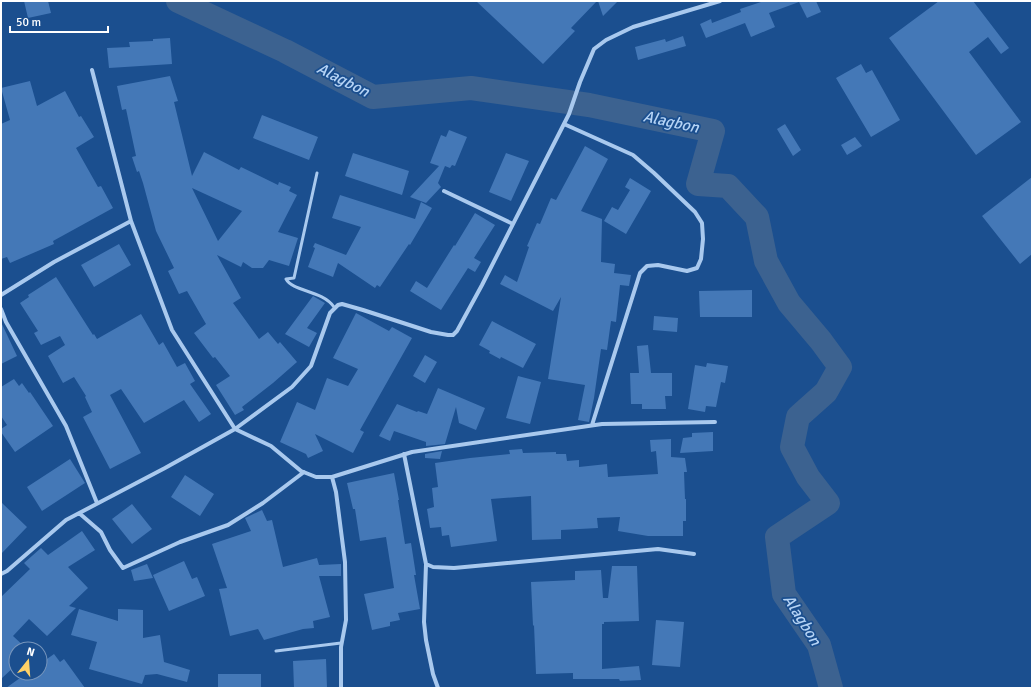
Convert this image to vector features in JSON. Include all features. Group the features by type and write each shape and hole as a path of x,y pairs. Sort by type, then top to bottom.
{"street":[{"path":"1,574 66,520 235,429 292,387 311,366 330,312 338,305 342,304 431,332 454,335 479,292 569,114 580,82 594,49 606,40 633,27 720,1"},
{"path":"92,70 131,222 172,330 235,429 272,446 304,472 316,478 332,477 412,452 592,425 715,422"},
{"path":"564,124 633,155 695,212 702,223 703,239 701,259 696,268 687,271 658,265 647,266 640,273 592,425"},
{"path":"444,191 513,224"},
{"path":"1,295 54,262 131,222"},
{"path":"1,309 6,322 66,426 97,503"},
{"path":"404,454 426,564 424,622 433,674 438,688"},
{"path":"79,513 101,532 110,550 123,568 180,542 228,525 263,503 304,472"},
{"path":"332,477 336,492 345,562 346,620 341,643 341,688"},
{"path":"426,564 433,567 454,568 658,549 694,554"}],"lane":[{"path":"317,173 294,278 286,279 290,285 324,297 334,308"},
{"path":"276,651 341,643"}],"building":[{"path":"24,1 48,1 51,13 28,18"},
{"path":"476,1 597,1 571,28 575,31 543,64"},
{"path":"598,1 618,1 603,16"},
{"path":"764,1 816,1 821,12 807,18 799,2 769,13 775,27 751,37 745,23 706,38 700,24 711,19 712,23 741,12 740,9"},
{"path":"939,1 973,1 1009,48 1001,54 988,37 969,52 1021,122 976,155 889,38"},
{"path":"683,36 686,46 638,60 635,47 665,39 666,42"},
{"path":"170,38 172,64 109,68 107,48 130,47 129,42 153,41 153,39"},
{"path":"861,64 866,73 872,70 900,120 871,137 836,78"},
{"path":"170,76 178,101 174,102 192,176 204,152 239,170 241,167 278,185 279,182 291,187 289,191 297,195 278,232 298,238 289,266 269,260 263,268 252,268 243,262 241,267 217,255 241,298 233,303 259,339 268,332 278,344 280,342 297,362 242,407 244,410 235,415 216,385 230,376 215,357 213,358 194,333 206,324 187,291 179,294 168,271 174,268 156,231 143,183 139,171 137,172 132,157 136,156 126,109 122,110 117,86","holes":["192,188 242,211 218,241"]},
{"path":"30,81 37,106 65,91 79,117 81,116 94,137 76,148 98,187 101,186 113,208 53,241 54,244 10,263 7,257 1,259 1,124 10,120 1,88"},
{"path":"262,115 318,137 309,160 253,138"},
{"path":"785,124 801,150 793,156 777,129"},
{"path":"449,130 467,137 455,166 452,165 450,168 445,166 438,183 441,187 426,203 410,197 439,166 430,163 441,135 446,137"},
{"path":"855,137 862,146 847,155 841,145"},
{"path":"585,146 608,159 581,211 602,219 601,262 615,264 614,273 631,275 629,286 620,285 616,322 611,321 607,350 601,349 589,422 578,420 585,385 548,379 561,297 553,311 500,284 505,275 517,282 529,247 527,246 537,223 540,224 551,198 556,200"},
{"path":"353,153 409,171 402,195 345,176"},
{"path":"506,153 529,161 511,201 489,192"},
{"path":"1032,177 1032,254 1020,264 982,216"},
{"path":"630,178 651,191 626,234 604,221 612,207 618,210 630,190 625,187"},
{"path":"340,195 415,219 421,202 432,208 410,245 409,244 380,287 377,285 375,288 338,263 333,277 308,267 315,248 313,247 315,243 346,255 361,227 332,218"},
{"path":"475,213 495,225 474,258 481,262 475,272 468,268 441,310 410,291 416,281 427,288"},
{"path":"119,244 131,265 94,287 81,265"},
{"path":"56,277 97,339 141,314 159,345 163,342 177,367 185,363 195,381 190,384 211,414 199,422 184,400 144,423 121,389 110,395 141,453 110,469 83,417 92,412 85,397 86,396 74,377 63,383 48,356 65,345 60,336 41,345 34,333 38,331 20,303 29,297 28,295"},
{"path":"752,290 752,317 700,317 699,291"},
{"path":"313,296 325,303 307,328 317,333 309,347 285,334"},
{"path":"356,313 389,331 392,327 412,338 360,430 364,432 353,453 315,434 323,451 308,458 306,454 280,442 297,402 315,410 327,378 348,386 358,369 333,358"},
{"path":"654,316 678,318 677,332 653,330"},
{"path":"492,321 536,344 523,368 501,357 500,359 479,345"},
{"path":"1,322 17,356 1,364"},
{"path":"648,345 651,373 672,373 672,396 665,396 666,409 642,409 642,404 631,404 630,373 639,373 637,346"},
{"path":"425,355 437,362 425,383 413,376"},
{"path":"707,363 728,366 725,383 721,382 716,407 706,406 705,412 688,409 695,365 706,367"},
{"path":"518,376 541,382 530,424 506,418"},
{"path":"14,379 19,386 22,383 29,393 30,392 53,426 15,452 1,432 1,429 7,425 1,416 1,387"},
{"path":"438,388 485,408 476,430 459,423 456,407 445,444 426,446 426,442 394,431 390,441 379,436 397,404 417,412 427,414"},
{"path":"713,432 713,451 680,453 683,438 692,437 692,433"},
{"path":"671,439 671,457 685,458 687,472 684,472 686,521 683,521 683,536 648,536 618,531 620,517 597,518 598,528 561,530 561,539 532,540 531,496 491,499 497,541 451,547 449,535 442,536 441,527 430,528 427,509 434,507 432,488 438,487 435,463 510,454 509,450 522,449 523,453 556,452 556,454 566,454 567,461 579,460 579,467 607,464 608,477 658,474 656,451 651,452 650,440"},
{"path":"442,451 440,459 425,458 425,454"},
{"path":"70,459 85,483 42,511 27,487"},
{"path":"394,473 405,544 411,543 416,575 414,575 420,609 398,613 400,620 390,622 390,626 372,630 364,594 394,588 386,537 360,541 355,509 353,509 347,483"},
{"path":"185,475 214,494 200,516 171,497"},
{"path":"1,502 27,527 1,554"},
{"path":"132,504 152,529 132,544 112,519"},
{"path":"262,510 267,521 272,520 283,567 317,558 319,565 341,564 341,576 319,576 330,617 313,621 314,628 303,629 264,640 258,629 230,636 219,589 227,588 212,544 251,531 245,518"},
{"path":"82,531 95,550 68,567 88,588 69,606 76,608 47,636 29,619 13,636 18,641 8,641 8,672 1,679 1,597 30,569 24,563 41,548 48,555"},
{"path":"184,561 192,579 197,577 205,596 169,611 153,575"},
{"path":"147,564 153,578 134,581 131,570"},
{"path":"612,566 637,566 639,621 604,622 604,624 602,624 602,669 639,666 641,680 620,681 619,679 573,679 573,673 536,674 531,582 575,580 575,571 601,570 603,598 608,598"},
{"path":"79,609 118,621 118,609 143,610 143,638 160,635 164,662 190,670 187,682 157,674 145,675 142,684 89,669 97,642 71,635"},
{"path":"656,620 684,622 680,667 652,665"},
{"path":"54,654 60,662 64,659 85,688 6,688 16,681 48,681 48,658"},
{"path":"326,659 327,688 294,688 293,661"},
{"path":"218,674 261,674 261,688 218,688"}],"waterway":[{"name":"Alagbon","path":"178,1 285,51 373,97 471,88 589,105 713,131 698,184 728,186 757,217 766,261 789,303 821,341 840,367 826,392 798,417 792,447 808,477 828,503 777,537 784,594 819,645 831,688"}]}
